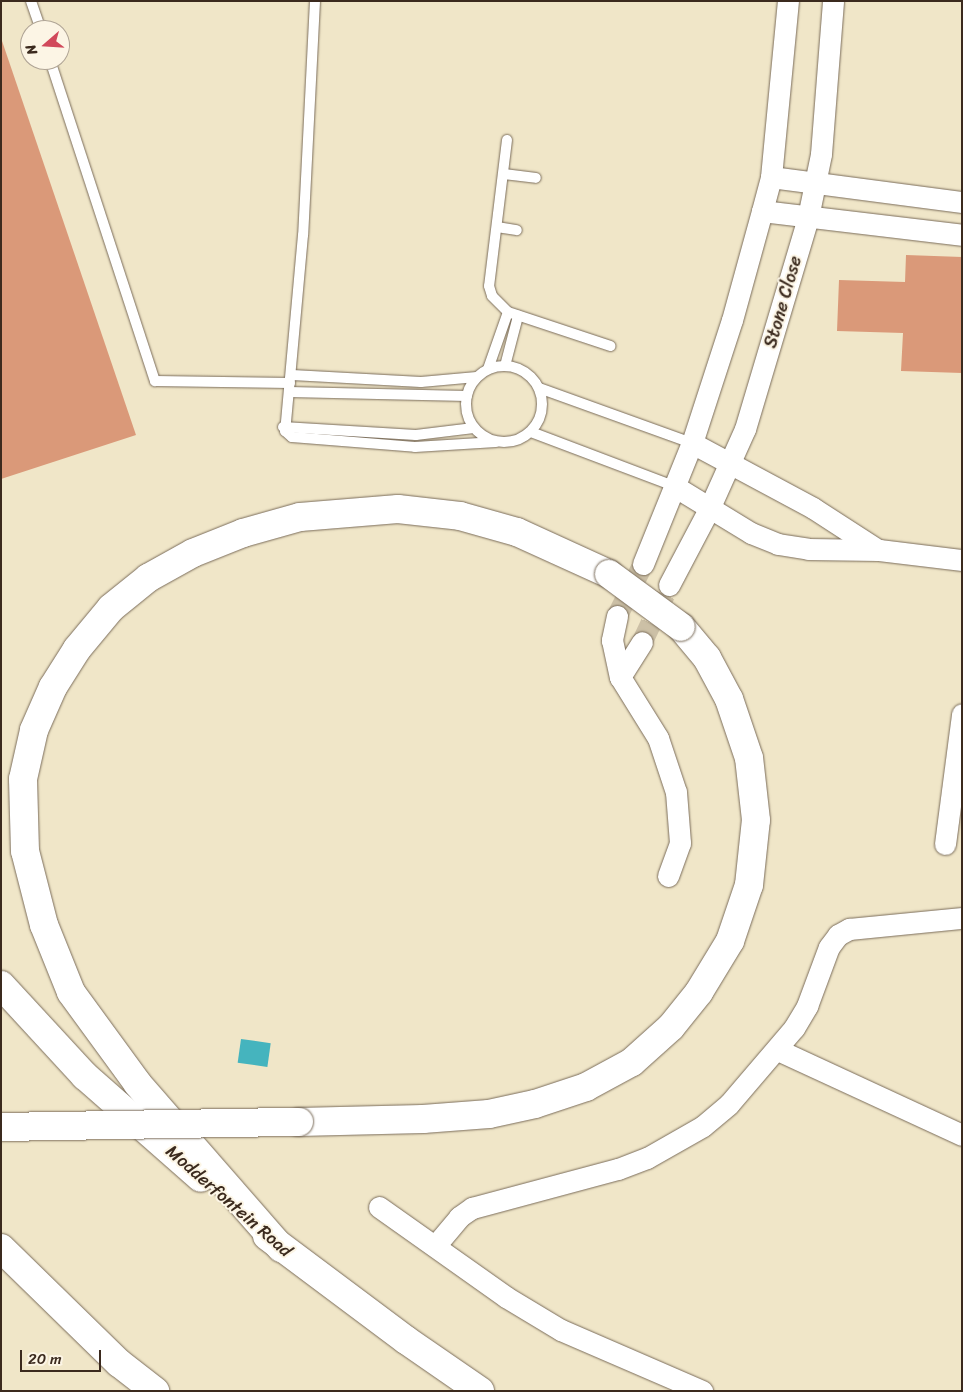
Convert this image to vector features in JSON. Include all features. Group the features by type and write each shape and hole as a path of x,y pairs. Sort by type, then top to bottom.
{"main road":[{"path":"1,1127 299,1122 489,1114 543,1101 586,1087 632,1062 672,1027 699,992 730,941 749,885 756,820 749,758 729,699 707,658 681,627 609,574 517,532 460,516 398,509 300,517 243,533 192,553 148,578 111,608 77,649 53,687 34,730 23,779 25,851 44,925 71,992 138,1084 281,1248"},
{"name":"Modderfontein Road","path":"1,984 84,1076 281,1248 480,1391"},
{"path":"1,1248 120,1363 156,1391"}],"street":[{"path":"643,564 692,443 732,320 771,177 788,1"},
{"name":"Stone Close","path":"669,585 709,509 745,429 808,217 816,184 832,1"},
{"path":"771,177 962,202"},
{"path":"762,211 962,235"},
{"path":"692,443 731,463 879,550"},
{"path":"674,486 709,509 778,544 808,550 879,550 962,560"},
{"path":"617,616 612,640 620,678 658,738 676,792 680,843 668,876"},
{"path":"620,678 642,642"},
{"path":"945,844 962,714"},
{"path":"435,1246 459,1217 472,1208 618,1169 647,1158 703,1126 729,1104 778,1050 807,1006 829,947 838,935 849,930 962,918"},
{"path":"778,1050 962,1134"},
{"path":"379,1207 506,1297 561,1330 702,1391"}],"lane":[{"path":"31,1 37,20"},
{"path":"314,1 303,235 290,384 284,427 287,435 292,437 415,447 496,442 508,443 531,432 542,412 539,388"},
{"path":"53,70 155,381 290,384 421,382 477,377"},
{"path":"507,140 489,286 495,301 513,314 610,346"},
{"path":"504,174 536,178"},
{"path":"497,227 517,230"},
{"path":"505,366 513,314"},
{"path":"488,369 513,314"},
{"path":"496,442 474,428 466,408 467,396 477,377 488,369 505,366 526,372 539,388 692,443"},
{"path":"290,384 467,396"},
{"path":"284,427 416,434 474,428"},
{"path":"531,432 674,486"}],"water":[{"path":"241,1039 271,1043 267,1067 238,1063"}],"building":[{"path":"1,38 136,435 1,479"},
{"path":"906,255 962,257 962,373 901,371 903,333 837,331 839,280 905,282"}],"tunnel":[{"path":"617,616 643,564"},
{"path":"642,642 669,585"}]}
